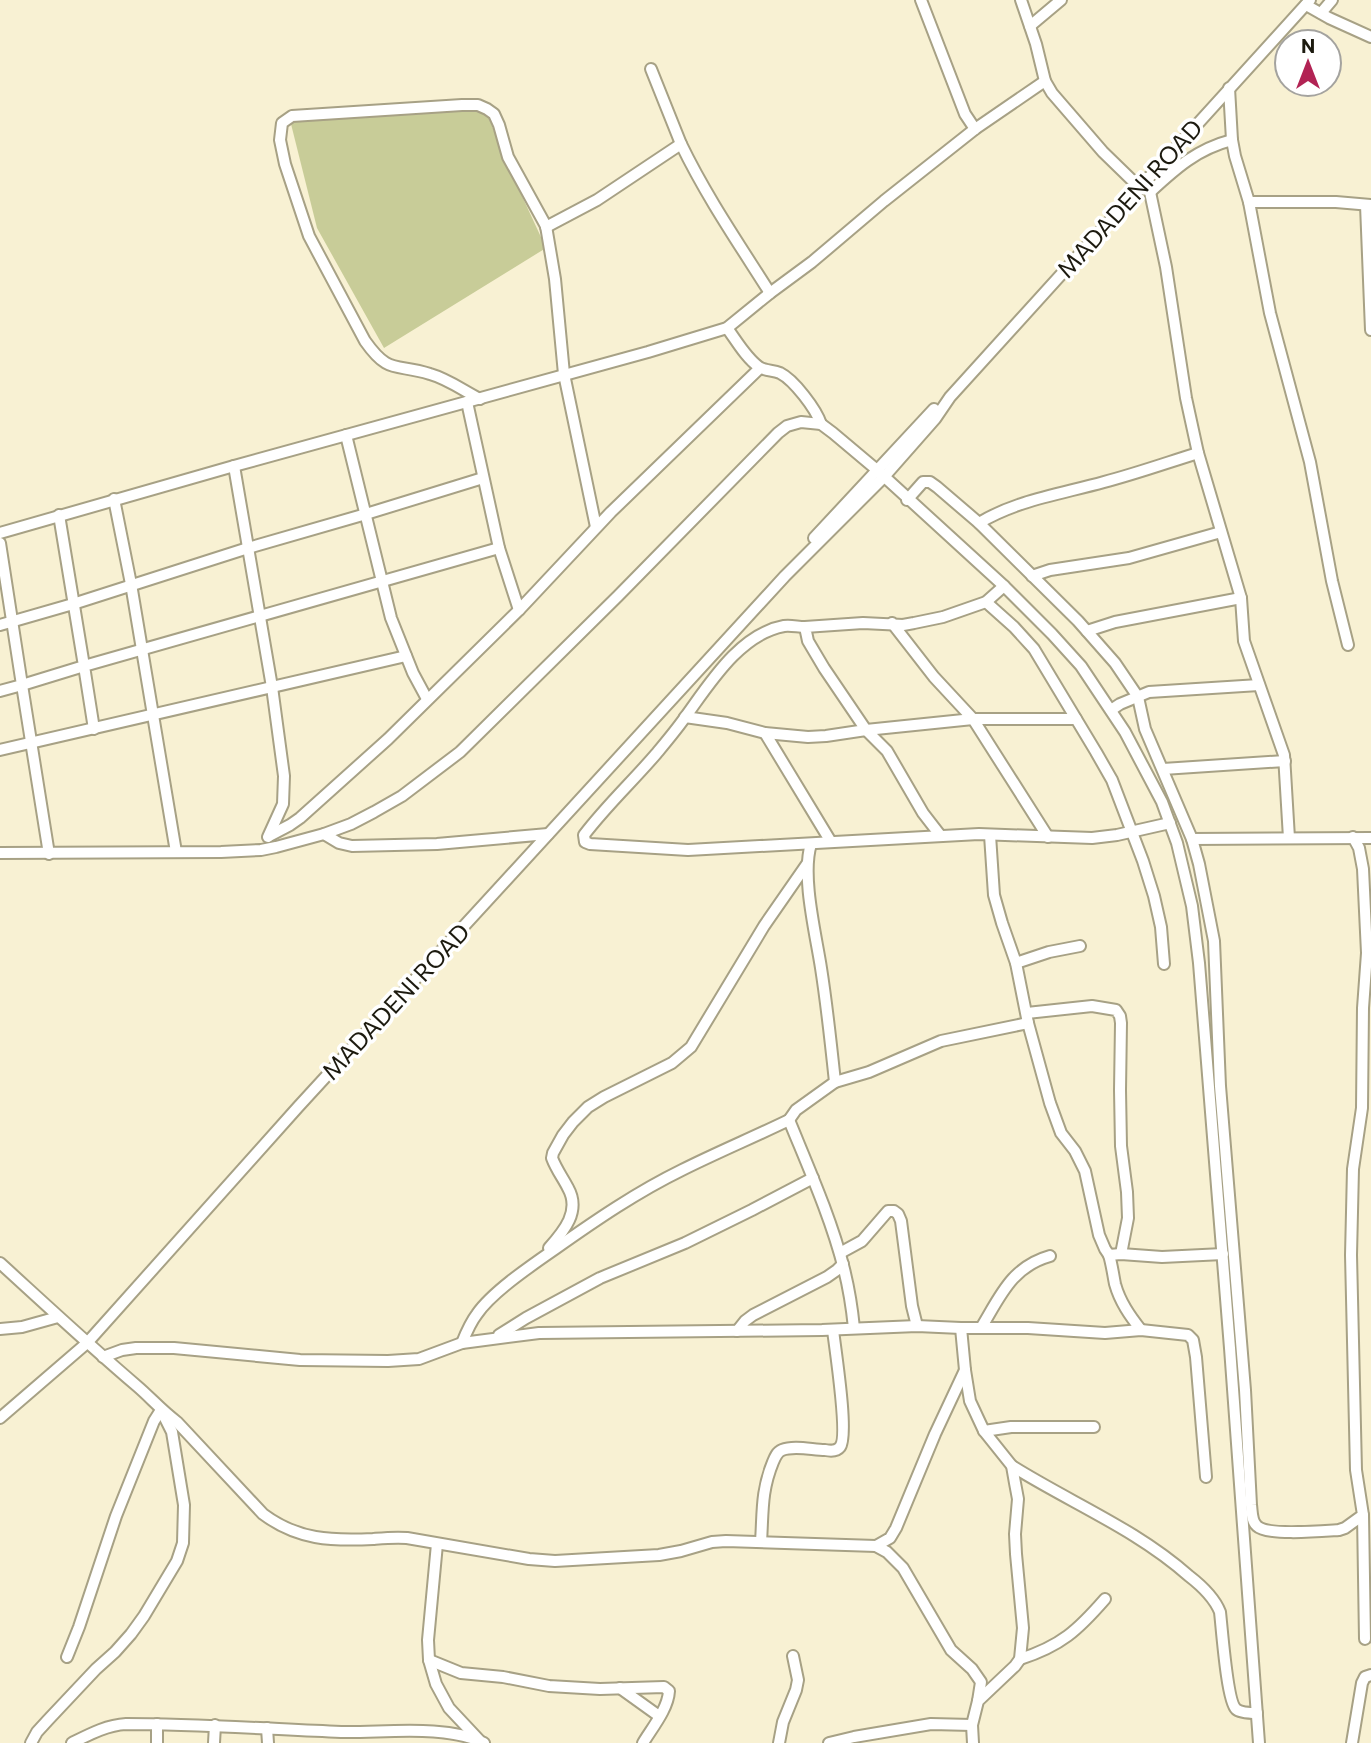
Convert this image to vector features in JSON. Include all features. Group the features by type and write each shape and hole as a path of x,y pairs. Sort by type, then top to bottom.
{"street":[{"path":"921,0 965,114 975,129"},
{"path":"1021,0 1045,81 1052,93 1102,152 1144,189 1166,267 1182,373 1198,453 1241,598 1244,641 1285,761 1289,838"},
{"path":"1030,26 1061,0"},
{"path":"1321,13 1332,0"},
{"path":"1308,2 1321,13 1371,37"},
{"name":"MADADENI ROAD","path":"1144,189 1147,178 1308,2"},
{"path":"651,69 691,164 770,293"},
{"path":"0,533 727,328 975,129 1045,81"},
{"path":"1229,88 1232,140 1249,202 1265,292 1310,461 1332,581 1348,645"},
{"path":"480,398 431,374 385,364 374,355 309,236 280,140 282,123 292,116 462,105 478,105 494,114 508,157 546,227 555,279 564,374 596,527"},
{"name":"MADADENI ROAD","path":"0,1418 87,1343 548,834 880,474 935,419 950,397 1144,189 1189,158 1214,145 1232,140"},
{"path":"546,227 597,200 681,144"},
{"path":"1249,202 1369,205 1371,330"},
{"path":"727,328 760,368 784,376 812,405 821,424 1004,586 1052,634 1081,666 1134,748 1170,823 1192,905 1223,1254 1245,1390 1254,1521 1257,1527 1265,1530 1324,1531 1346,1528 1363,1514"},
{"path":"269,836 290,825 316,804 388,739 519,610 596,527 760,368"},
{"path":"467,402 499,548 519,610"},
{"path":"0,853 261,850 324,834 351,824 402,796 460,752 778,433 801,422 821,424"},
{"path":"346,435 391,618 427,699"},
{"path":"979,523 1013,506 1106,482 1198,453"},
{"path":"234,466 261,616 284,776 284,796 280,812 261,850"},
{"path":"0,625 483,478"},
{"path":"907,500 921,483 930,482 956,502 1087,631 1115,663 1138,697 1145,729 1192,839 1214,941 1220,1086 1259,1743"},
{"path":"114,499 176,852"},
{"path":"59,515 94,729"},
{"path":"1032,576 1050,570 1129,558 1221,532"},
{"path":"0,542 49,854"},
{"path":"0,691 142,648 499,548"},
{"path":"1004,586 986,601 943,617 903,625 850,623 789,626 760,636 744,647 713,677 655,755 596,818 584,835 585,842 688,850 940,835 1092,838 1170,823"},
{"path":"1087,631 1115,622 1241,598"},
{"path":"986,601 1034,649 1112,780 1154,896 1161,927 1164,964"},
{"path":"892,623 934,677 973,719 1048,837"},
{"path":"805,627 814,653 866,730 887,751 923,813 940,835"},
{"path":"0,750 406,656"},
{"path":"1111,710 1143,694 1157,691 1259,685"},
{"path":"685,717 727,723 765,733 808,737 973,719 1076,719"},
{"path":"765,733 831,842"},
{"path":"1163,769 1285,761"},
{"path":"324,834 339,843 352,846 438,844 548,834"},
{"path":"990,835 994,895 1016,962 1053,1113 1061,1133 1075,1151 1084,1171 1101,1241 1109,1255 1116,1285 1129,1316 1141,1330"},
{"path":"1353,837 1359,848 1363,869 1367,953 1363,1008 1366,1108 1353,1169 1351,1255 1356,1470 1363,1514 1365,1639"},
{"path":"1192,839 1371,838"},
{"path":"811,844 807,864 808,882 835,1082"},
{"path":"538,1261 567,1225 573,1210 571,1195 552,1158 563,1135 588,1107 672,1063 691,1047 758,935 807,864"},
{"path":"1016,962 1080,946"},
{"path":"462,1343 476,1315 484,1306 538,1261 607,1212 683,1169 789,1120 796,1110 835,1082 869,1072 941,1041 1028,1018 1092,1006 1116,1010 1120,1016 1121,1146 1128,1218 1121,1254"},
{"path":"789,1120 841,1258 850,1293 854,1328"},
{"path":"497,1337 600,1278 685,1242 813,1178"},
{"path":"737,1331 753,1315 837,1270 841,1258 862,1241 888,1211 898,1214 901,1221 917,1326"},
{"path":"1109,1255 1162,1257 1223,1254"},
{"path":"981,1328 1016,1273 1039,1259 1050,1256"},
{"path":"0,1263 195,1439 263,1514 295,1533 348,1539 393,1537 424,1540 529,1559 555,1561 659,1555 726,1541 876,1546 887,1552 903,1568 951,1650 972,1669 981,1682 972,1725 974,1743"},
{"path":"0,1329 22,1327 58,1317"},
{"path":"103,1357 136,1348 300,1360 388,1362 419,1359 462,1343 539,1333 833,1330 917,1326 1028,1328 1105,1333 1141,1330 1188,1335 1196,1357 1206,1477"},
{"path":"961,1328 970,1401 984,1431 1012,1466 1142,1540 1176,1564 1203,1588 1217,1604 1220,1612 1228,1689 1234,1708 1237,1711 1257,1713"},
{"path":"761,1542 765,1482 778,1453 790,1448 830,1451 841,1446 842,1408 833,1330"},
{"path":"876,1546 890,1538 896,1528 965,1370"},
{"path":"67,1657 116,1516 154,1421 161,1410"},
{"path":"31,1743 48,1720 131,1634 177,1561 183,1543 184,1505 172,1432 161,1410"},
{"path":"984,1431 1011,1427 1094,1427"},
{"path":"978,1700 1015,1666 1020,1658 1023,1628 1015,1534 1018,1499 1012,1466"},
{"path":"438,1544 428,1640 429,1660 436,1684 449,1708 481,1742"},
{"path":"1020,1658 1042,1652 1062,1640 1082,1626 1105,1599"},
{"path":"779,1743 783,1722 798,1680 793,1656"},
{"path":"429,1660 468,1675 503,1677 550,1686 666,1687 668,1698 643,1743"},
{"path":"1352,1743 1362,1684 1365,1677 1371,1675"},
{"path":"620,1688 659,1716"},
{"path":"72,1743 115,1725 157,1724 343,1732 423,1731 452,1734 481,1742"},
{"path":"157,1724 157,1743"},
{"path":"829,1743 931,1724 972,1725"},
{"path":"214,1743 215,1726"},
{"path":"267,1728 268,1743"},
{"path":"419,1743 423,1731"}],"green space":[{"path":"479,109 489,118 546,248 384,348 317,228 290,120"}]}
